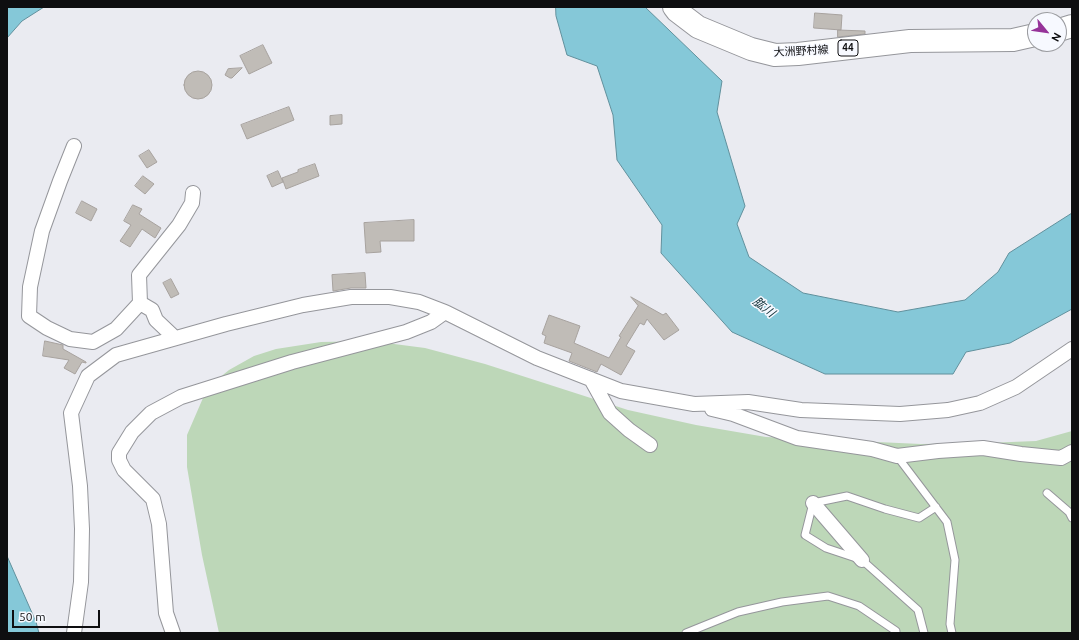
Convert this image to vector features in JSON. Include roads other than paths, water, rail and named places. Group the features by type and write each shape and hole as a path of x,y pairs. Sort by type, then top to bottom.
{"main road":[{"name":"大洲野村線","path":"674,7 677,12 698,27 751,49 775,55 798,54 910,41 1013,40 1027,37"}],"street":[{"path":"74,146 42,231 30,287 29,316 47,328 70,339 93,342 116,329 140,303 139,275 180,225 192,203 193,193"},
{"path":"74,633 81,582 82,529 80,486 71,412 88,376 116,355 175,338 296,307 350,297 390,297 420,302 445,312 537,358 621,391 694,404 733,414 797,438 872,449 897,456 983,448 1061,458 1072,452"},
{"path":"140,303 152,310 156,320 175,338"},
{"path":"173,633 166,614 159,524 153,499 124,470 119,460 119,453 132,432 151,413 181,397 292,362 406,332 431,322 445,312"},
{"path":"694,404 748,402 801,410 900,414 948,410 980,403 1016,387 1070,353"},
{"path":"590,379 610,413 629,430 650,445"},
{"path":"813,503 862,560"}],"lane":[{"path":"897,456 947,522 955,560 950,624 952,633"},
{"path":"1047,493 1069,512 1072,518"},
{"path":"924,633 918,610 862,560 826,548 805,535 813,503 847,496 885,509 919,518 936,507"},
{"path":"686,633 738,612 782,602 828,596 859,606 896,631 896,633"}],"water":[{"path":"7,7 44,7 22,21 7,38"},
{"name":"肱川","path":"556,7 645,7 722,81 717,112 745,206 737,224 749,257 803,293 898,312 965,300 998,272 1009,253 1072,213 1072,309 1010,343 966,352 953,374 825,374 732,332 661,253 662,225 617,160 613,115 597,66 567,55 556,16"},
{"path":"7,556 36,622 39,633 7,633"}]}
